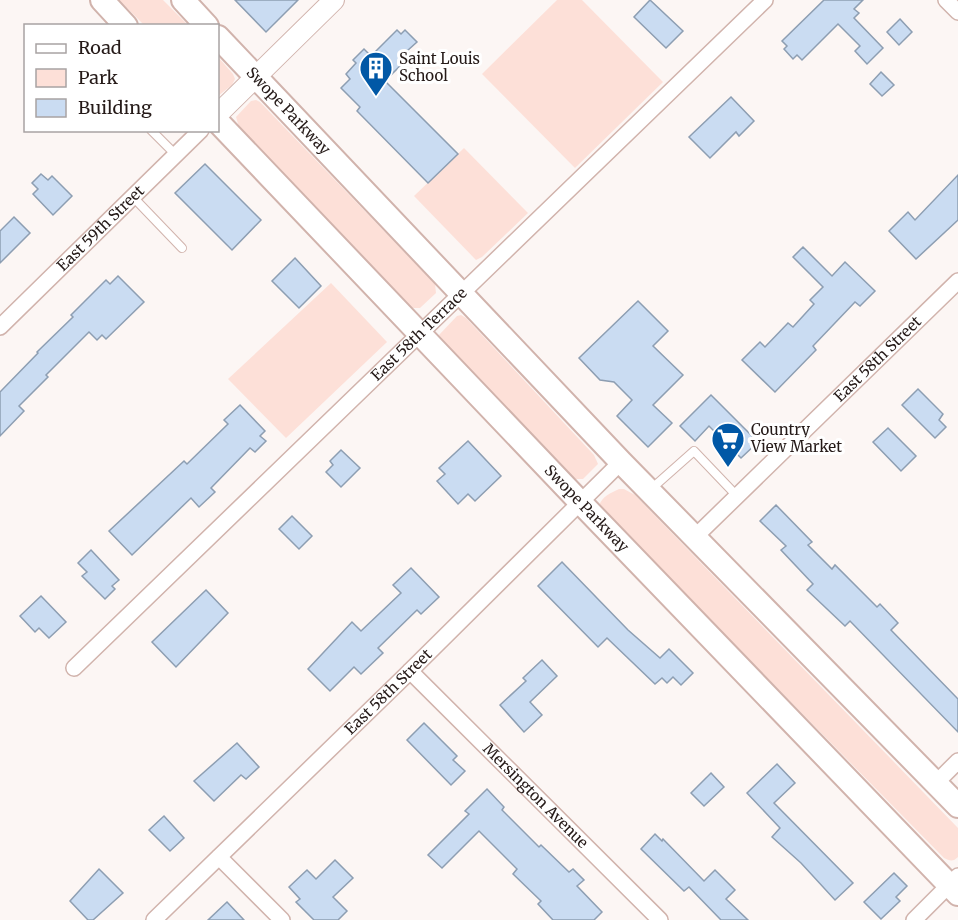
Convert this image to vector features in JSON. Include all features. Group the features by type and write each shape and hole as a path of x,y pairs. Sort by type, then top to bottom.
{"main road":[{"path":"102,0 123,24"},
{"path":"183,0 205,24"},
{"name":"Swope Parkway","path":"219,38 621,462 958,806"},
{"name":"Swope Parkway","path":"219,123 580,502 955,885"}],"street":[{"path":"219,113 334,0"},
{"name":"East 58th Terrace","path":"74,668 765,0"},
{"path":"946,0 958,12"},
{"name":"East 59th Street","path":"0,327 199,132"},
{"name":"East 58th Street","path":"695,537 958,281"},
{"name":"East 58th Street","path":"154,920 621,462"},
{"name":"Mersington Avenue","path":"410,671 660,920"},
{"path":"936,783 958,761"},
{"path":"219,857 282,920"},
{"path":"914,920 955,885"}],"lane":[{"path":"153,132 176,155"},
{"path":"133,197 182,248"},
{"path":"650,491 694,451 737,496"}],"green space":[{"path":"119,0 163,0 187,24 143,24"},
{"path":"557,0 582,0 663,82 575,168 482,74"},
{"path":"219,58 233,74 235,79 232,85 219,95"},
{"path":"256,100 435,284 436,293 420,308 412,308 406,304 239,127 236,117 251,101"},
{"path":"464,148 528,213 476,260 414,196"},
{"path":"331,283 387,342 286,438 228,379"},
{"path":"461,315 594,455 598,464 583,479 575,479 570,475 441,340 439,335 457,316"},
{"path":"619,489 635,495 958,828 958,857 955,860 944,858 603,511 599,506 602,500"}],"building":[{"path":"235,0 298,0 266,32"},
{"path":"650,0 683,31 666,48 634,17"},
{"path":"824,0 863,0 854,9 859,13 854,18 883,48 867,64 855,51 860,46 838,24 802,60 797,55 793,59 784,49 787,46 782,41"},
{"path":"900,19 912,32 899,45 887,32"},
{"name":"Saint Louis School","path":"397,30 401,34 405,30 417,42 407,51 411,55 385,81 458,154 428,183 357,111 360,107 341,88 350,79 346,74 356,63 353,60 364,49 371,56"},
{"path":"881,72 894,85 882,96 870,84"},
{"path":"731,97 754,121 739,136 736,132 710,158 689,137"},
{"path":"205,164 261,220 232,250 175,193"},
{"path":"41,174 48,180 52,176 72,196 53,215 33,194 38,189 32,183"},
{"path":"958,175 958,220 916,259 889,231 908,212 915,220"},
{"path":"14,217 30,233 0,263 0,231"},
{"path":"803,247 832,276 845,262 875,291 860,306 855,302 813,346 816,350 775,392 742,360 760,342 765,347 788,323 793,327 814,304 810,300 823,287 793,257"},
{"path":"295,258 321,286 299,308 272,281"},
{"path":"118,276 144,302 106,339 102,335 97,340 89,332 19,406 24,411 0,436 0,392 106,280 110,284"},
{"path":"638,301 668,331 653,346 683,375 653,405 672,423 648,447 617,416 632,400 614,382 600,380 579,358"},
{"path":"918,389 943,414 939,420 946,427 935,438 902,405"},
{"path":"711,395 758,442 741,458 709,426 695,441 680,426"},
{"path":"240,405 265,431 260,436 266,441 255,452 250,448 211,488 215,492 199,507 191,498 132,555 109,531 184,461 187,464 228,424 224,420"},
{"path":"888,428 916,456 901,471 873,442"},
{"path":"468,441 501,476 475,501 468,494 458,504 437,481 445,474 439,468"},
{"path":"341,450 360,468 341,487 326,472 333,465 330,461"},
{"path":"776,505 812,542 808,545 832,569 835,565 877,607 880,604 898,623 891,630 958,699 958,732 850,621 845,626 807,590 813,584 781,550 786,546 760,521"},
{"path":"292,516 312,536 299,549 279,529"},
{"path":"91,550 119,580 112,586 115,589 105,599 82,576 87,572 78,563"},
{"path":"562,562 628,630 660,658 669,649 693,673 681,685 673,677 667,683 662,678 655,684 607,638 598,647 538,586"},
{"path":"411,568 439,597 421,614 417,610 378,648 383,653 361,674 354,667 330,691 308,669 352,622 361,631 401,593 393,585"},
{"path":"206,590 228,613 176,667 152,642"},
{"path":"41,596 66,622 49,638 39,628 35,632 20,616"},
{"path":"542,660 557,676 530,702 542,715 524,732 500,705 526,681 523,678"},
{"path":"424,723 457,756 453,760 465,771 451,785 407,740"},
{"path":"237,743 259,767 246,779 241,775 214,801 194,781"},
{"path":"777,764 795,783 774,803 853,883 835,900 801,863 772,837 780,828 747,793"},
{"path":"711,773 724,787 704,806 691,793"},
{"path":"487,789 504,807 502,810 539,847 541,845 569,872 573,869 584,880 577,886 602,912 594,920 553,920 538,904 541,901 513,874 517,869 479,831 442,868 428,855 469,814 465,811"},
{"path":"164,816 184,838 170,851 149,830"},
{"path":"655,834 662,841 663,839 704,881 715,870 735,890 726,899 748,920 721,920 689,887 684,891 641,849"},
{"path":"335,860 353,878 333,897 347,911 338,920 314,920 296,902 300,899 289,887 307,870 316,879"},
{"path":"99,869 123,893 93,920 88,920 70,901"},
{"path":"894,873 907,886 896,897 900,901 881,919 864,902"},
{"path":"227,902 244,920 208,920"}],"place":[{"name":"Saint Louis School","path":"376,97"},
{"name":"Country View Market","path":"728,468"}]}
